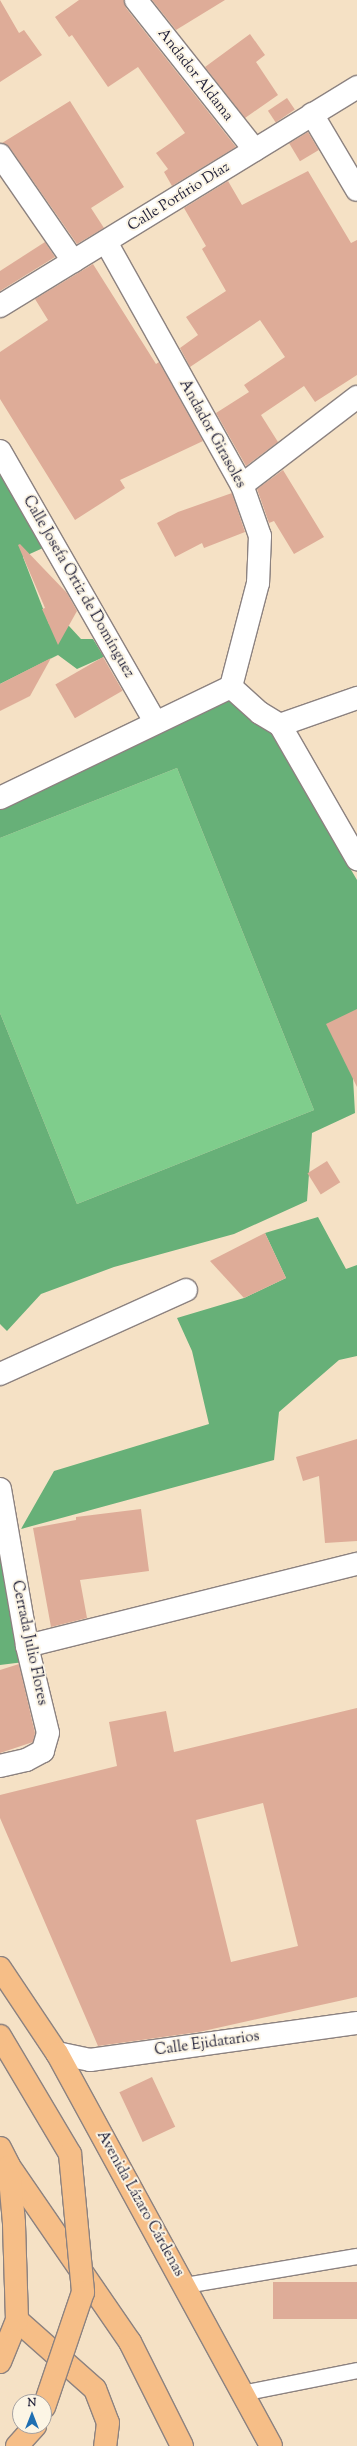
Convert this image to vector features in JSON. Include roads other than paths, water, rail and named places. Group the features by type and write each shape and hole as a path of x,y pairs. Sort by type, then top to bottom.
{"main road":[{"name":"Avenida Lázaro Cárdenas","path":"0,1968 57,2053 185,2285 271,2446"},
{"path":"0,2036 70,2154 83,2292 48,2394"},
{"path":"0,2362 16,2320 7,2224 5,2157"},
{"path":"5,2157 130,2342 182,2446"},
{"path":"16,2320 95,2389 108,2424 106,2446"},
{"path":"17,2446 28,2434"}],"street":[{"name":"Andador Aldama","path":"136,0 255,150"},
{"name":"Calle Porfirio Díaz","path":"0,306 357,87"},
{"path":"312,114 357,190"},
{"path":"0,155 73,261"},
{"name":"Andador Girasoles","path":"106,242 242,485 260,536 258,582 231,687"},
{"path":"242,485 357,397"},
{"name":"Calle Josefa Ortiz de Domínguez","path":"0,451 155,722"},
{"path":"0,798 155,722 231,687 260,713 280,725 357,859"},
{"path":"280,725 357,698"},
{"path":"0,1374 186,1290"},
{"name":"Cerrada Julio Flores","path":"0,1489 27,1646 48,1733 43,1751 26,1760 0,1766"},
{"path":"27,1646 357,1564"},
{"name":"Calle Ejidatarios","path":"57,2053 90,2060 357,2023"}],"lane":[{"path":"185,2285 357,2256"},
{"path":"242,2393 357,2370"}]}
